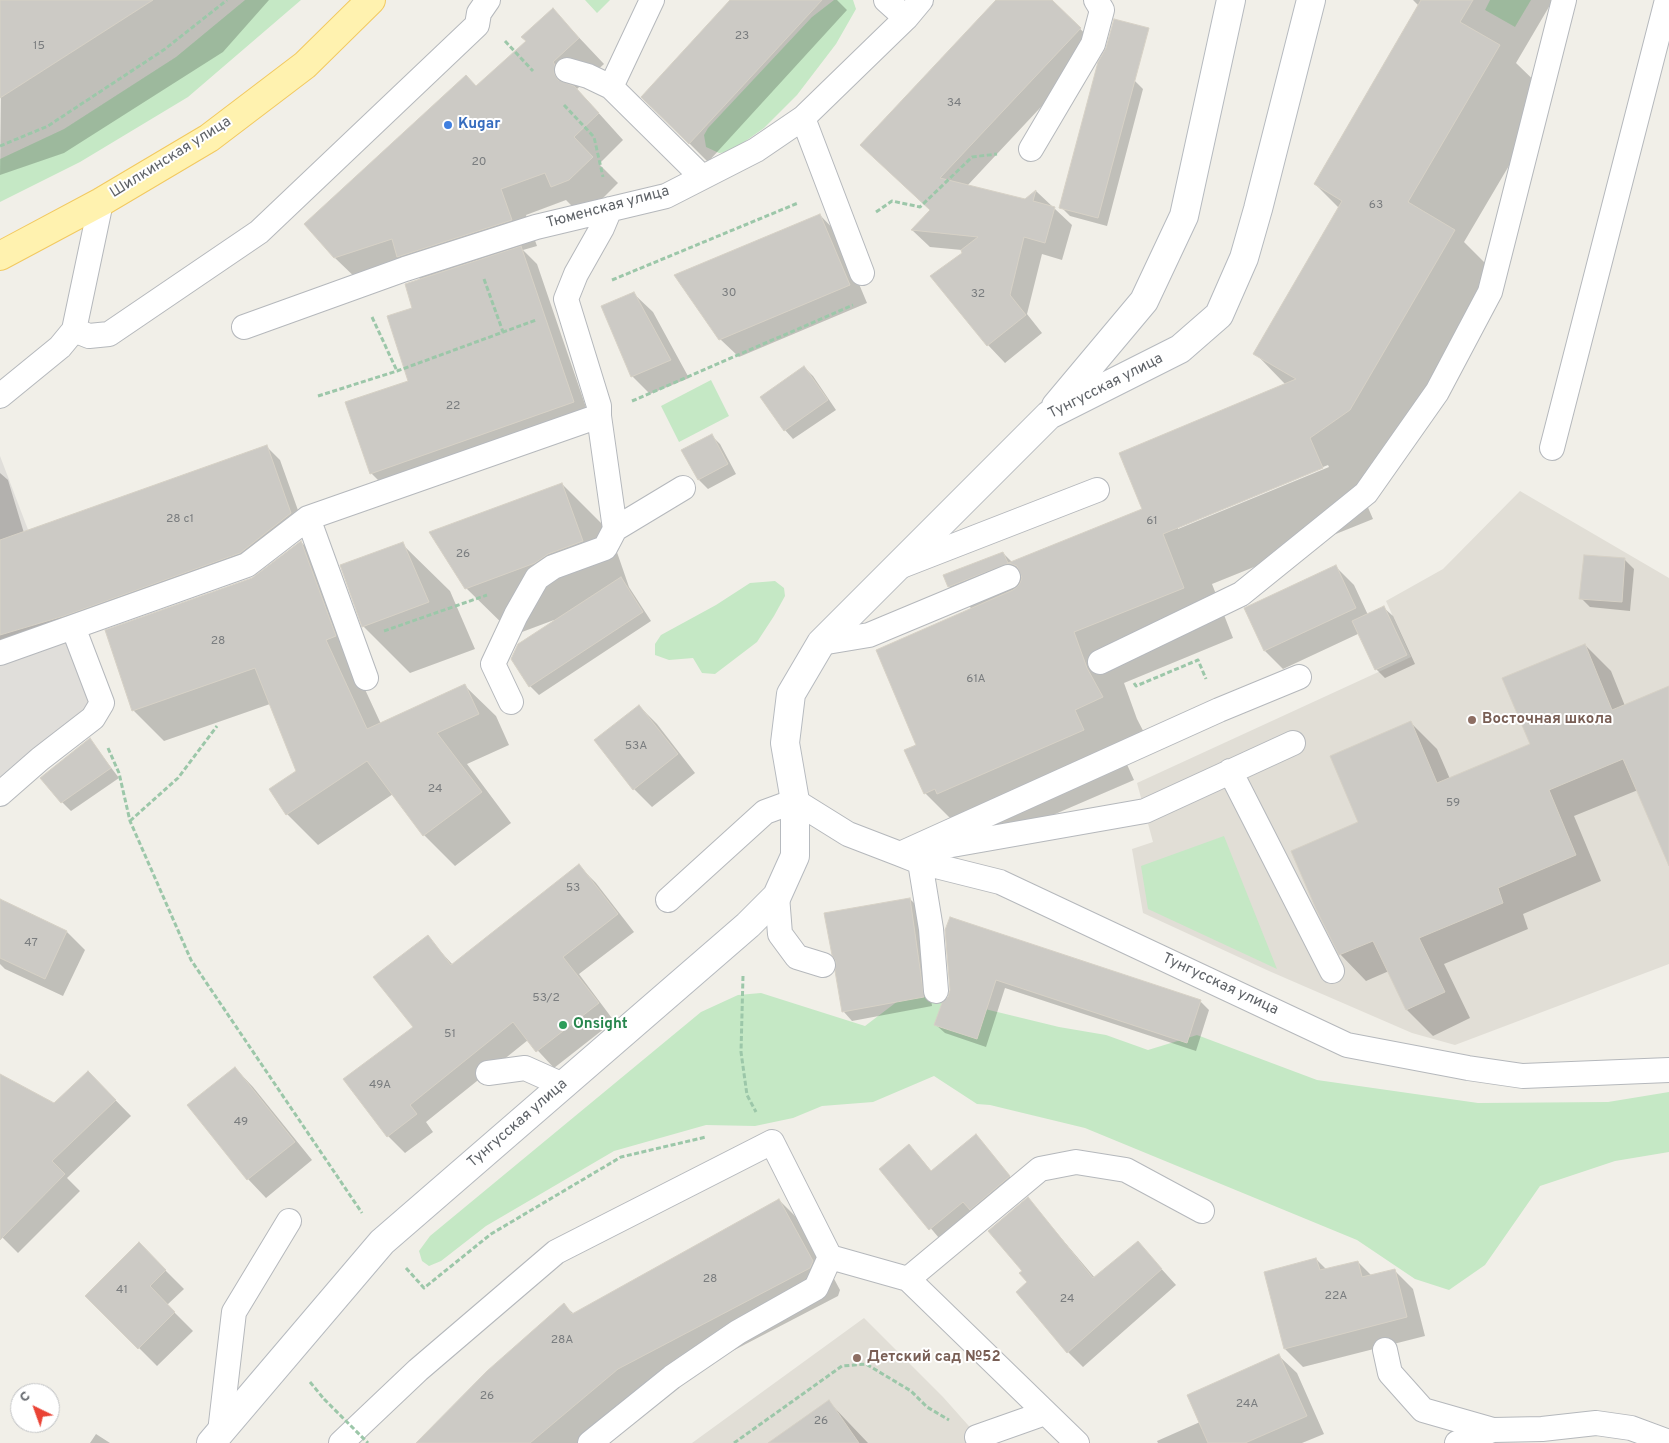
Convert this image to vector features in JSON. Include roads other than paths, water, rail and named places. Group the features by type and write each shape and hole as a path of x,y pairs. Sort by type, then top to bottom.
{"main road":[{"name":"Шилкинская улица","path":"0,256 101,202 224,126 305,65 371,0"},
{"path":"1049,414 1144,301 1184,216 1231,0"},
{"name":"Тунгусская улица","path":"216,1437 382,1242 748,925 777,896 795,856 795,801 785,743 791,694 821,643 900,566 1049,414 1180,349 1219,315 1244,258 1311,0"}],"lane":[{"path":"611,87 652,0"},
{"path":"886,0 906,18"},
{"name":"Тюменская улица","path":"244,327 405,269 536,227 666,196 701,176 756,150 803,118 906,18 921,0"},
{"path":"1031,149 1093,44 1102,10 1096,0"},
{"path":"1100,662 1241,594 1366,493 1437,392 1490,292 1564,0"},
{"path":"1552,448 1667,0"},
{"path":"74,330 89,336 108,334 259,232 476,25 484,7"},
{"path":"567,70 588,76 611,87 701,176"},
{"path":"803,118 862,273"},
{"path":"0,396 60,347 74,330 101,202"},
{"path":"610,209 602,228 576,274 566,299 599,406 615,529"},
{"path":"0,653 247,565 308,518 599,416"},
{"path":"511,702 493,664 516,614 537,578 552,567 604,548 615,529 684,488"},
{"path":"900,566 1097,490"},
{"path":"308,518 366,678"},
{"path":"821,643 869,635 1008,577"},
{"path":"0,794 40,759 93,718 102,703 73,627"},
{"path":"910,858 1219,710 1299,677"},
{"path":"910,858 1145,811 1293,743"},
{"path":"1230,771 1332,971"},
{"path":"668,900 765,812 795,801"},
{"name":"Тунгусская улица","path":"795,801 848,834 910,858 1000,882 1347,1045 1468,1068 1523,1076 1669,1070"},
{"path":"910,858 931,929 936,991"},
{"path":"777,896 780,934 797,957 823,965"},
{"path":"488,1072 525,1068 563,1085"},
{"path":"341,1443 418,1370 556,1252 772,1142 830,1257 908,1279 1077,1443"},
{"path":"908,1279 1040,1169 1076,1162 1126,1170 1202,1211"},
{"path":"216,1437 234,1312 289,1221"},
{"path":"590,1443 672,1377 738,1332 816,1288 830,1257"},
{"path":"1385,1350 1390,1373 1423,1410 1493,1430 1542,1429 1596,1423 1631,1428 1669,1442"},
{"path":"977,1437 1045,1413"},
{"path":"1457,1443 1493,1430"}],"place":[{"name":"Kugar","path":"448,125"},
{"name":"Восточная школа","path":"1472,720"},
{"name":"Onsight","path":"563,1025"},
{"name":"Детский сад №52","path":"857,1358"}]}
